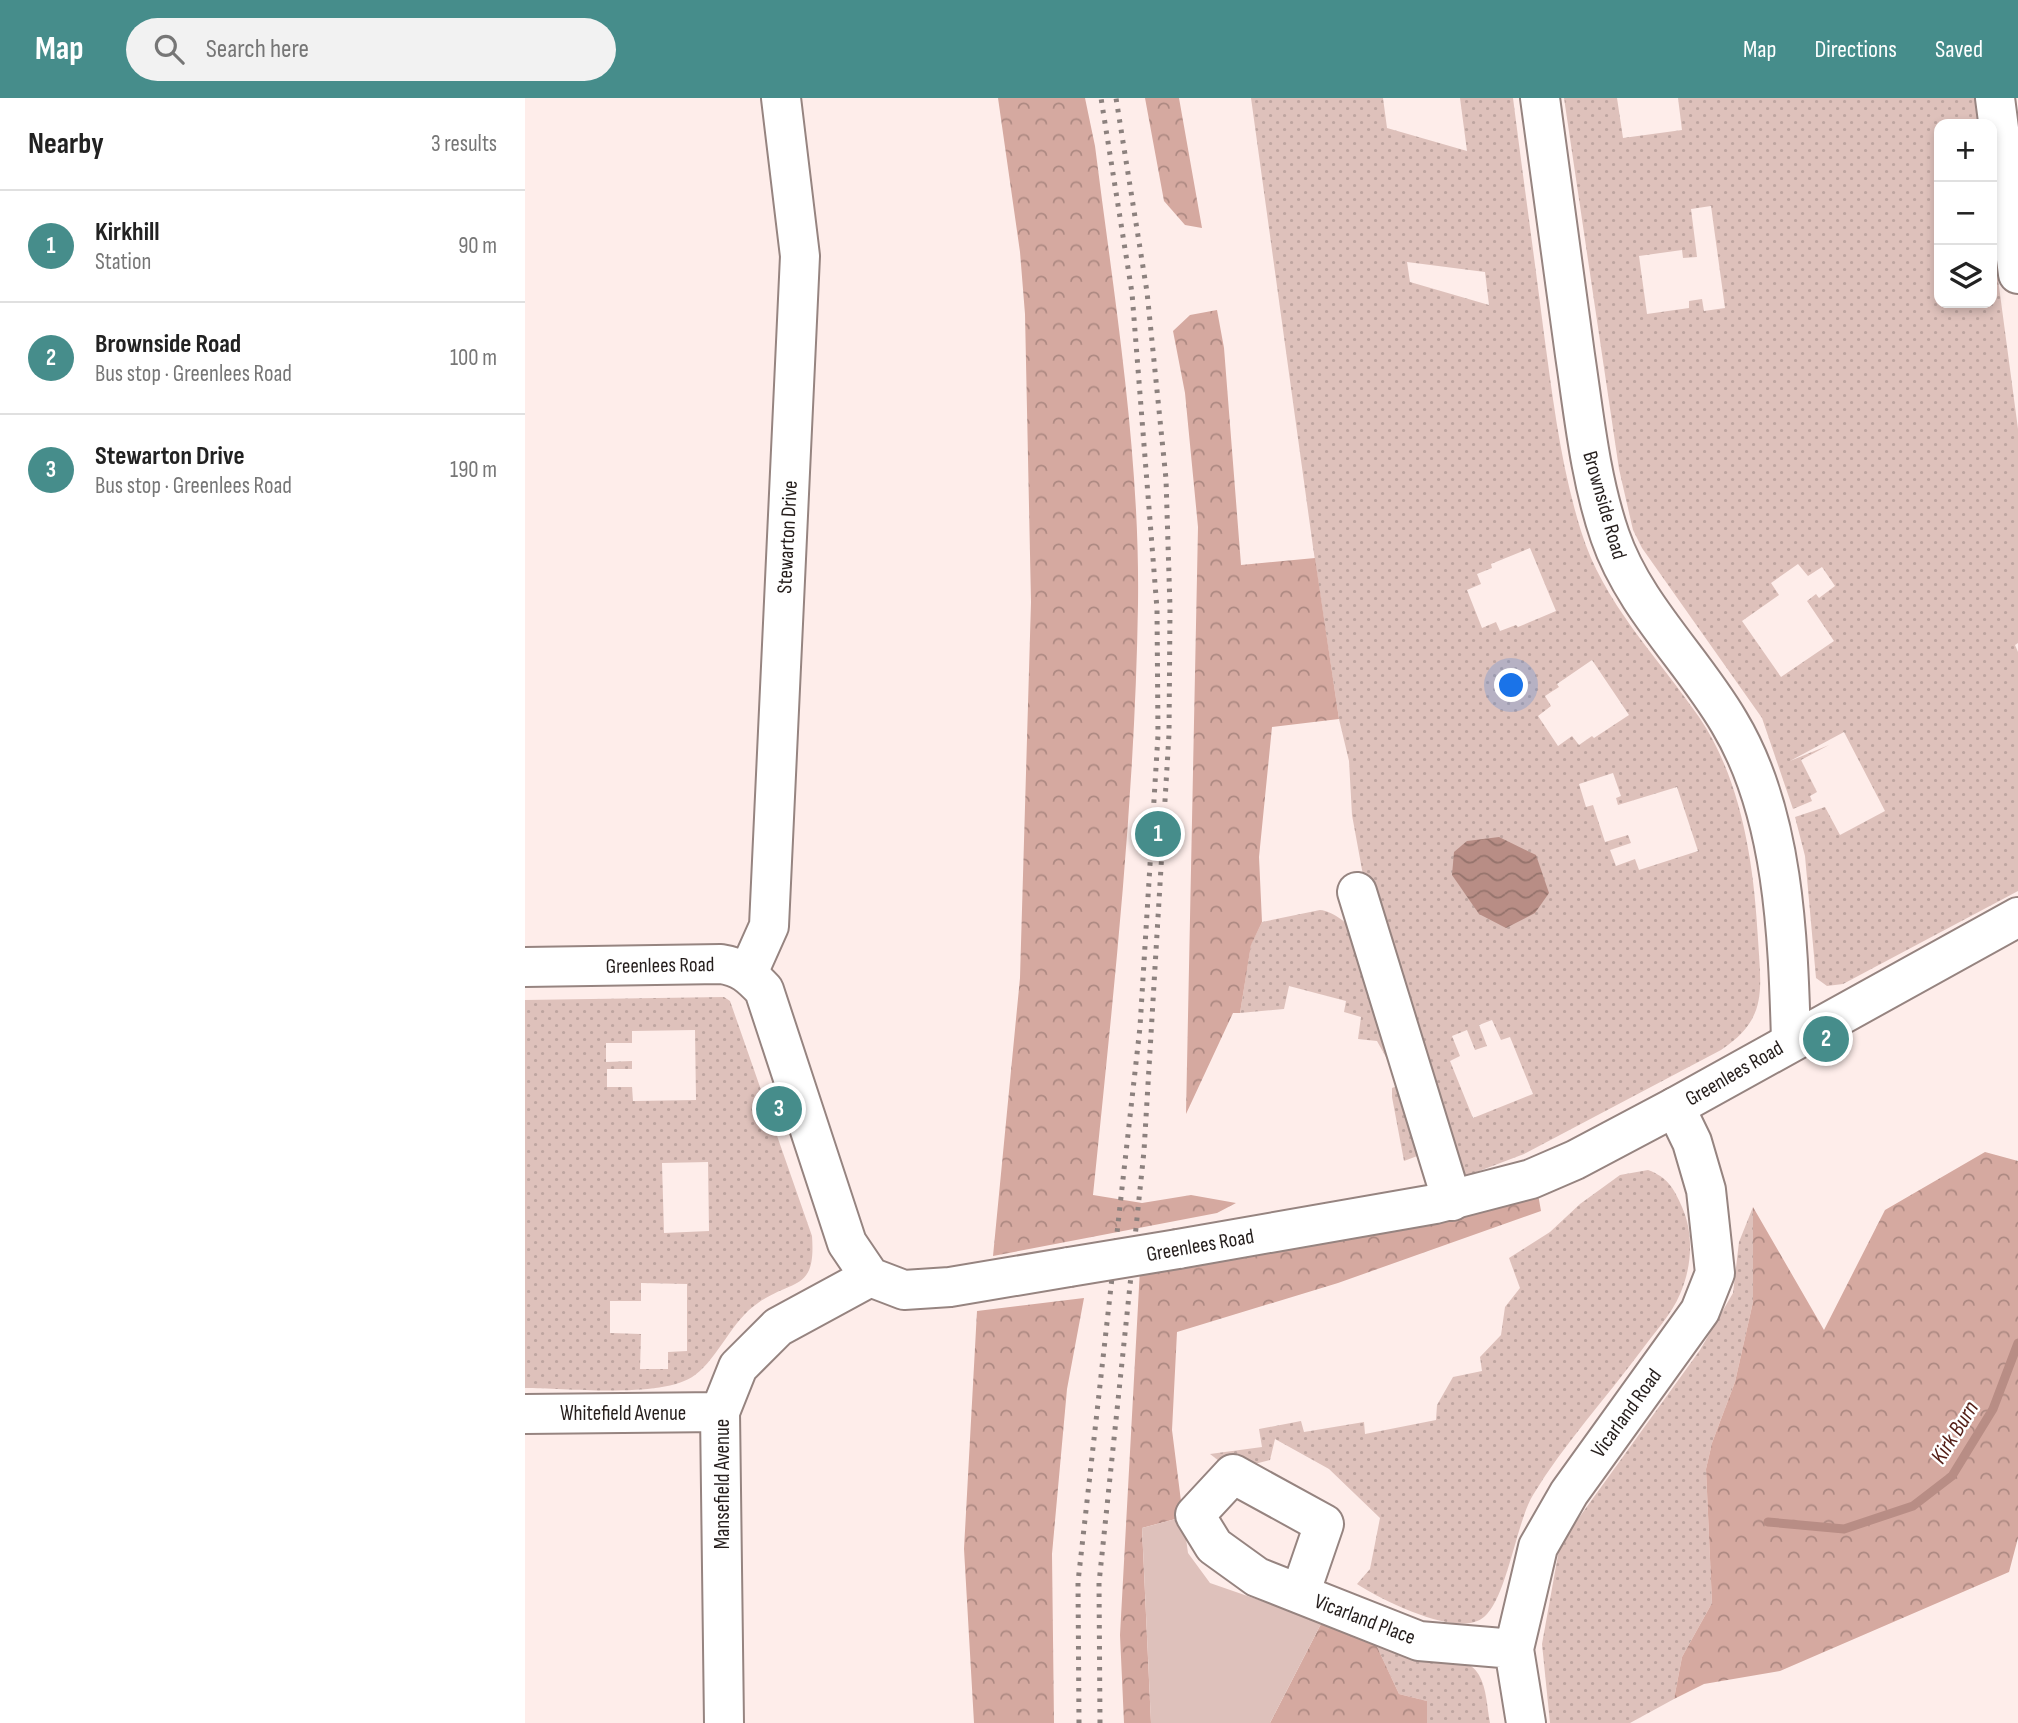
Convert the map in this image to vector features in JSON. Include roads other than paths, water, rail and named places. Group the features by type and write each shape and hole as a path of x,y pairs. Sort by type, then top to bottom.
{"street":[{"name":"Stewarton Drive","path":"748,973 769,926 800,257 781,98"},
{"name":"Brownside Road","path":"1540,98 1588,448 1609,532 1631,582 1730,723 1757,780 1773,833 1789,980 1791,1040"},
{"path":"1995,98 2018,274"},
{"path":"1357,892 1452,1201"},
{"name":"Greenlees Road","path":"870,1277 904,1290 950,1287 1452,1201 1531,1179 1576,1160 1675,1107 1791,1040 2018,917"},
{"name":"Greenlees Road","path":"525,967 720,964 737,967 748,973"},
{"path":"748,973 764,990 848,1243 870,1277"},
{"name":"Vicarland Road","path":"1526,1723 1514,1649 1538,1547 1569,1493 1700,1311 1714,1273 1706,1190 1692,1142 1675,1107"},
{"name":"Mansefield Avenue","path":"724,1723 720,1412 738,1367 778,1327 870,1277"},
{"name":"Whitefield Avenue","path":"525,1414 720,1412"},
{"name":"Vicarland Place","path":"1300,1594 1419,1641 1514,1649"}],"water":[{"path":"1499,837 1536,855 1549,893 1535,913 1506,928 1479,914 1452,875 1454,852 1467,841"}],"waterway":[{"name":"Kirk Burn","path":"1768,1522 1844,1529 1913,1506 1952,1476 1993,1409 2018,1343"}],"railway":[{"path":"1079,1723 1078,1582 1140,1027 1158,735 1157,609 1132,293 1101,98"},
{"path":"1100,1723 1099,1583 1144,1151 1169,734 1170,608 1166,479 1147,292 1116,98"}],"place":[{"name":"Kirkhill","path":"1158,834"},
{"name":"Brownside Road","path":"1826,1039"},
{"name":"Stewarton Drive","path":"779,1109"}]}
